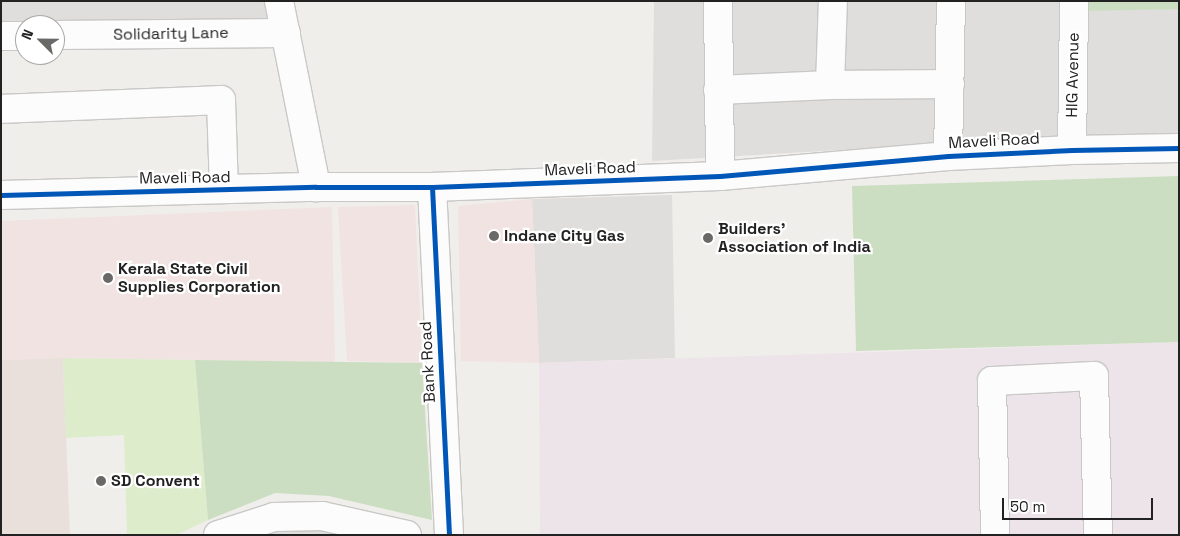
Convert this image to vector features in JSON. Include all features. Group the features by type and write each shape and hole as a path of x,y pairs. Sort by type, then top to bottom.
{"street":[{"path":"279,1 316,187"},
{"path":"718,1 720,176"},
{"path":"830,85 833,1"},
{"path":"948,156 951,1"},
{"name":"HIG Avenue","path":"1072,150 1074,1"},
{"name":"Solidarity Lane","path":"65,35 286,33"},
{"path":"1,36 15,36"},
{"path":"718,90 830,85 950,84"},
{"path":"1,109 221,100 224,189"},
{"name":"Maveli Road","path":"1,195 316,187 432,187 720,176 948,156 1072,150 1179,148"},
{"name":"Bank Road","path":"432,187 449,535"},
{"path":"995,535 992,380 1094,376 1098,535"},
{"path":"221,534 274,516 322,516 407,535"}],"shaded area":[{"path":"1,1 283,1 293,31 65,26 65,15 15,15 15,30 1,38"},
{"path":"654,1 1179,1 1179,138 1014,140 652,161"},
{"path":"672,195 675,358 539,363 532,199"},
{"path":"532,199 539,363 461,361 458,206"},
{"path":"415,205 422,363 347,361 338,207"},
{"path":"332,207 335,362 63,358 1,360 1,221"},
{"path":"1179,342 1179,535 540,534 539,363"},
{"path":"63,358 70,535 1,535 1,360"},
{"path":"275,527 323,531 336,535 254,535"}],"green space":[{"path":"1085,1 1179,1 1179,9 1085,11"},
{"path":"1179,176 1179,342 856,351 852,186"},
{"path":"63,358 195,360 208,520 176,535 127,535 124,435 66,438"},
{"path":"195,360 422,363 432,520 329,496 275,493 208,520"}],"cycle path":[{"path":"1,195 316,187 432,187 720,176 948,156 1072,150 1179,148"},
{"path":"432,187 449,535"}],"place":[{"name":"Indane City Gas","path":"494,236"},
{"name":"Builders' Association of India","path":"708,238"},
{"name":"Kerala State Civil Supplies Corporation","path":"108,278"},
{"name":"SD Convent","path":"101,481"}]}
